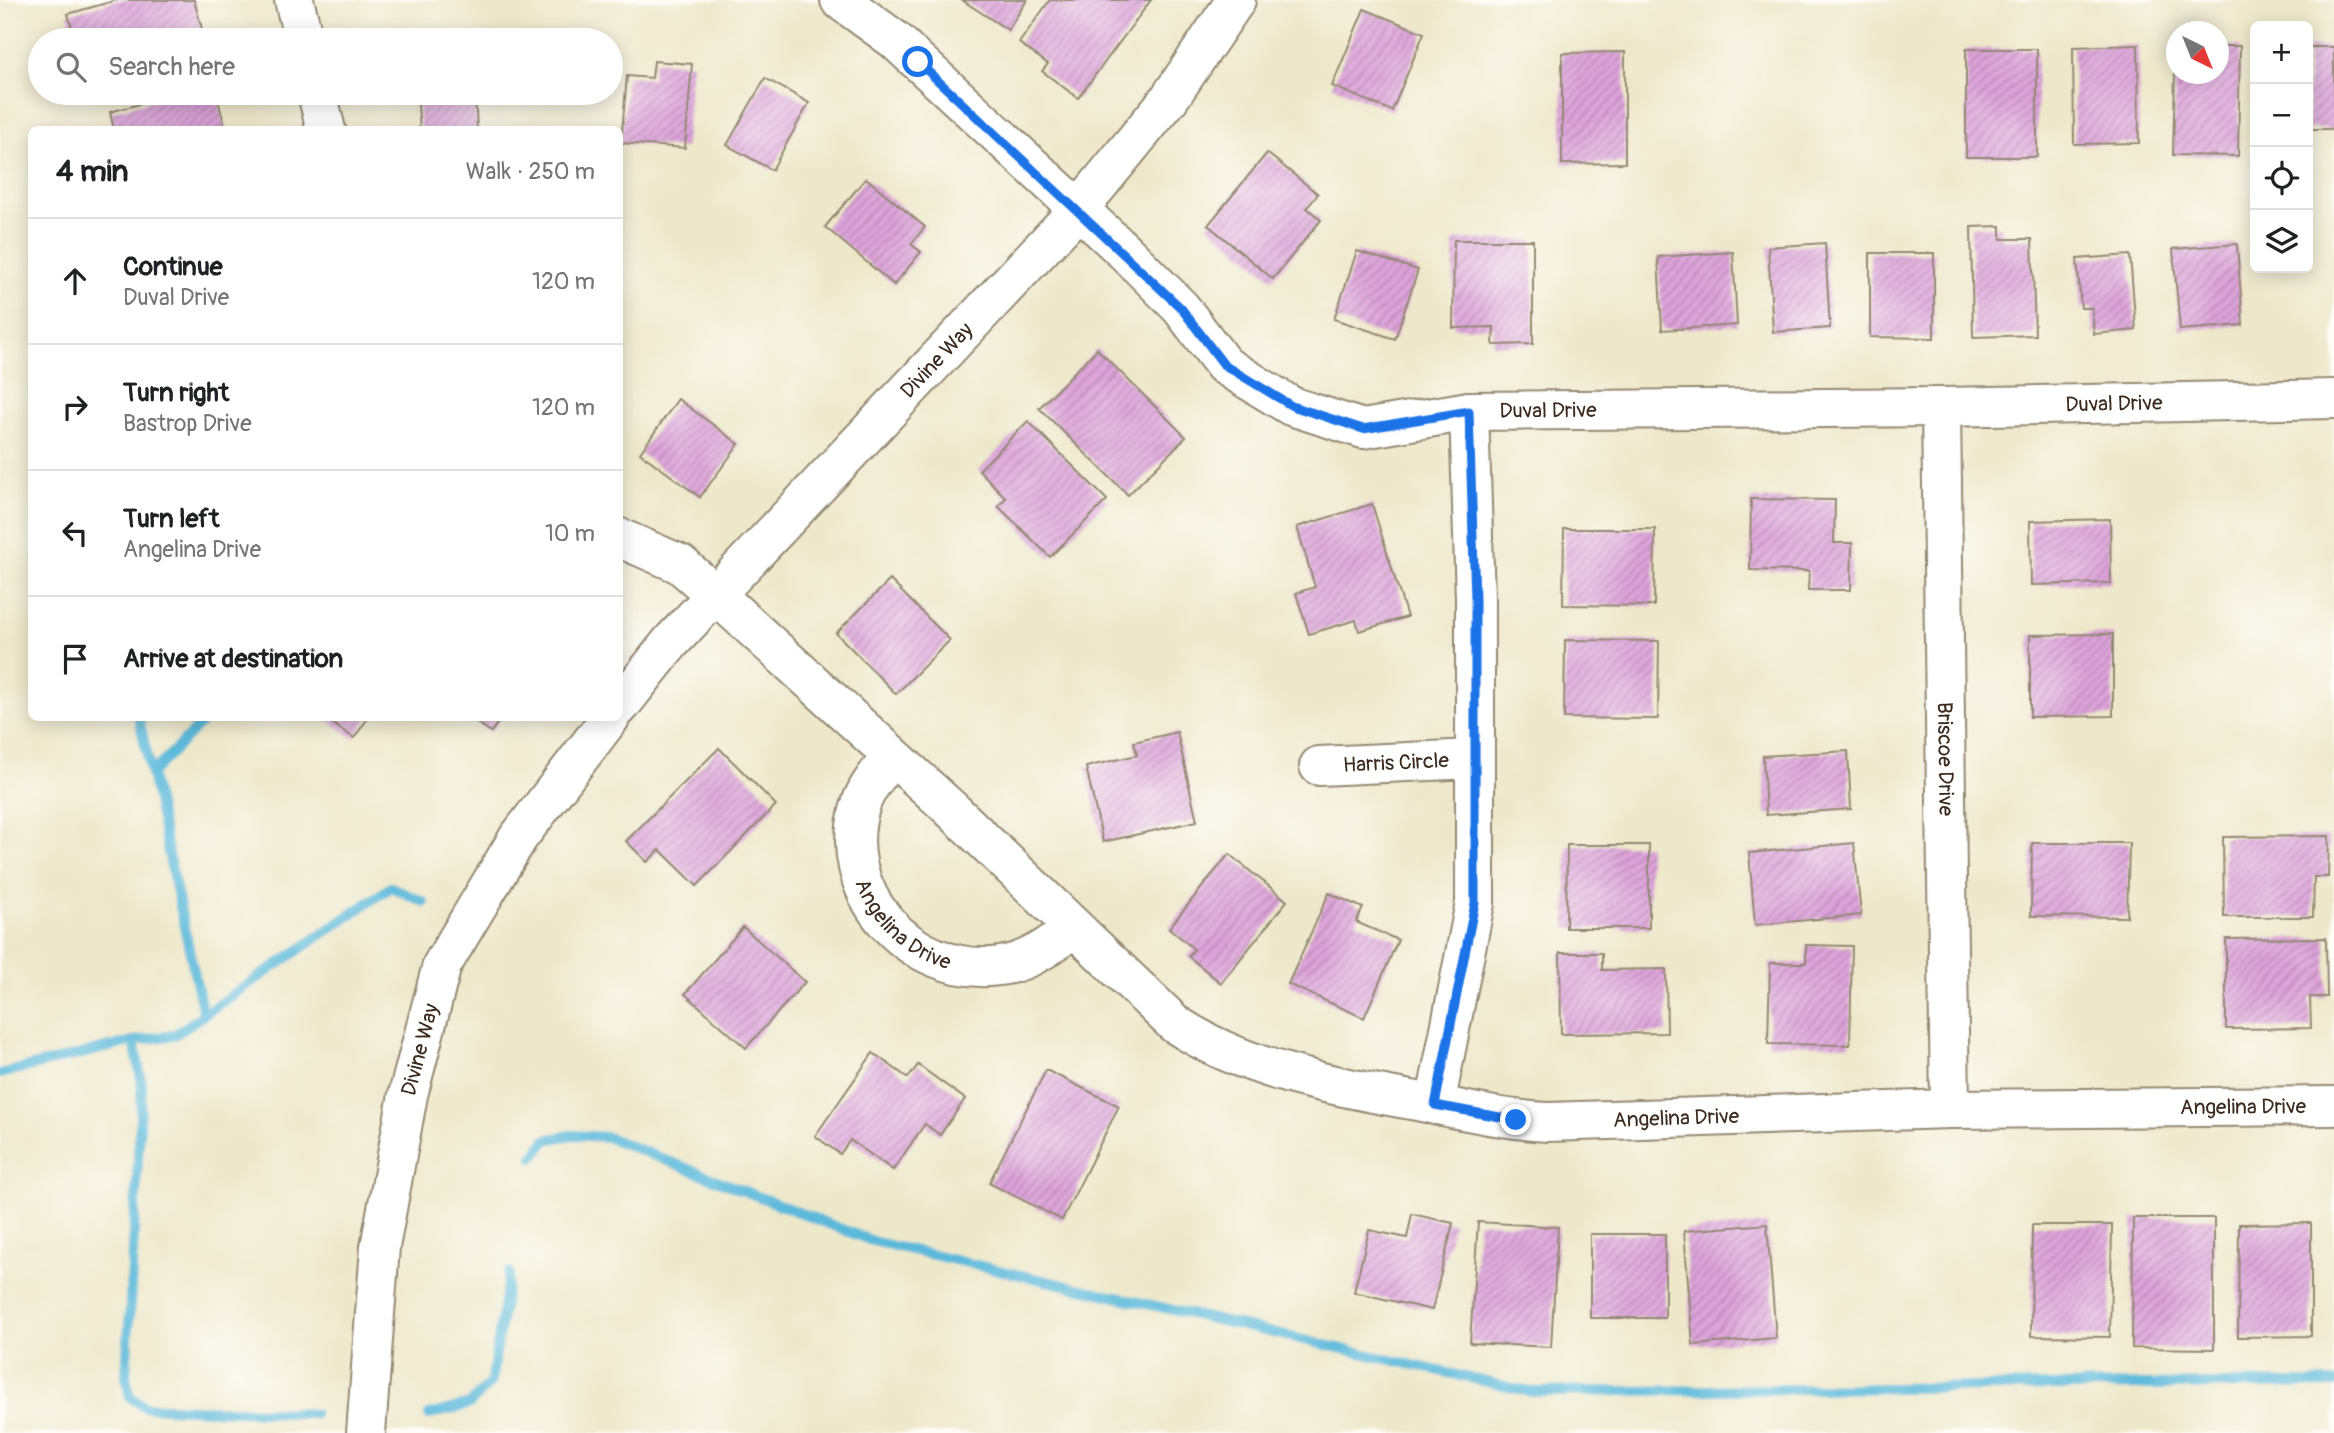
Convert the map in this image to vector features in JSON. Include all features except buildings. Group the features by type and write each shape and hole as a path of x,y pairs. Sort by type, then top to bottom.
{"street":[{"path":"294,0 301,28"},
{"name":"Duval Drive","path":"840,0 895,40 1181,308 1224,365 1292,406 1363,429 1469,411 1941,407 2334,399"},
{"name":"Divine Way","path":"623,702 670,643 1078,211 1169,99 1236,0"},
{"path":"320,105 325,126"},
{"name":"Briscoe Drive","path":"1941,407 1950,1109"},
{"path":"1435,1105 1475,903 1478,824 1474,759 1475,599 1469,411"},
{"name":"Angelina Drive","path":"623,539 680,564 716,595 950,808 1175,1024 1204,1044 1268,1068 1435,1105 1516,1120 1548,1122 1950,1109 2334,1106"},
{"name":"Divine Way","path":"366,1433 380,1247 408,1095 442,964 518,838 608,721"},
{"name":"Angelina Drive","path":"892,758 874,778 863,800 857,824 855,851 868,899 903,940 922,954 946,961 999,966 1029,958 1074,927"},
{"name":"Harris Circle","path":"1319,766 1474,759"}],"waterway":[{"path":"140,721 203,1013"},
{"path":"151,774 203,721"},
{"path":"0,1074 134,1041 174,1035 391,887 424,902"},
{"path":"134,1041 142,1084 126,1377 130,1397 145,1407 314,1414"},
{"path":"533,1158 546,1140 571,1135 607,1137 872,1241 1531,1392 2334,1383"},
{"path":"429,1415 470,1404 491,1382 509,1273"}],"route":[{"path":"918,62 1031,169 1124,251 1181,308 1224,365 1292,406 1363,429 1469,411 1475,599 1474,759 1478,824 1475,903 1469,947 1435,1105 1516,1120"}]}
